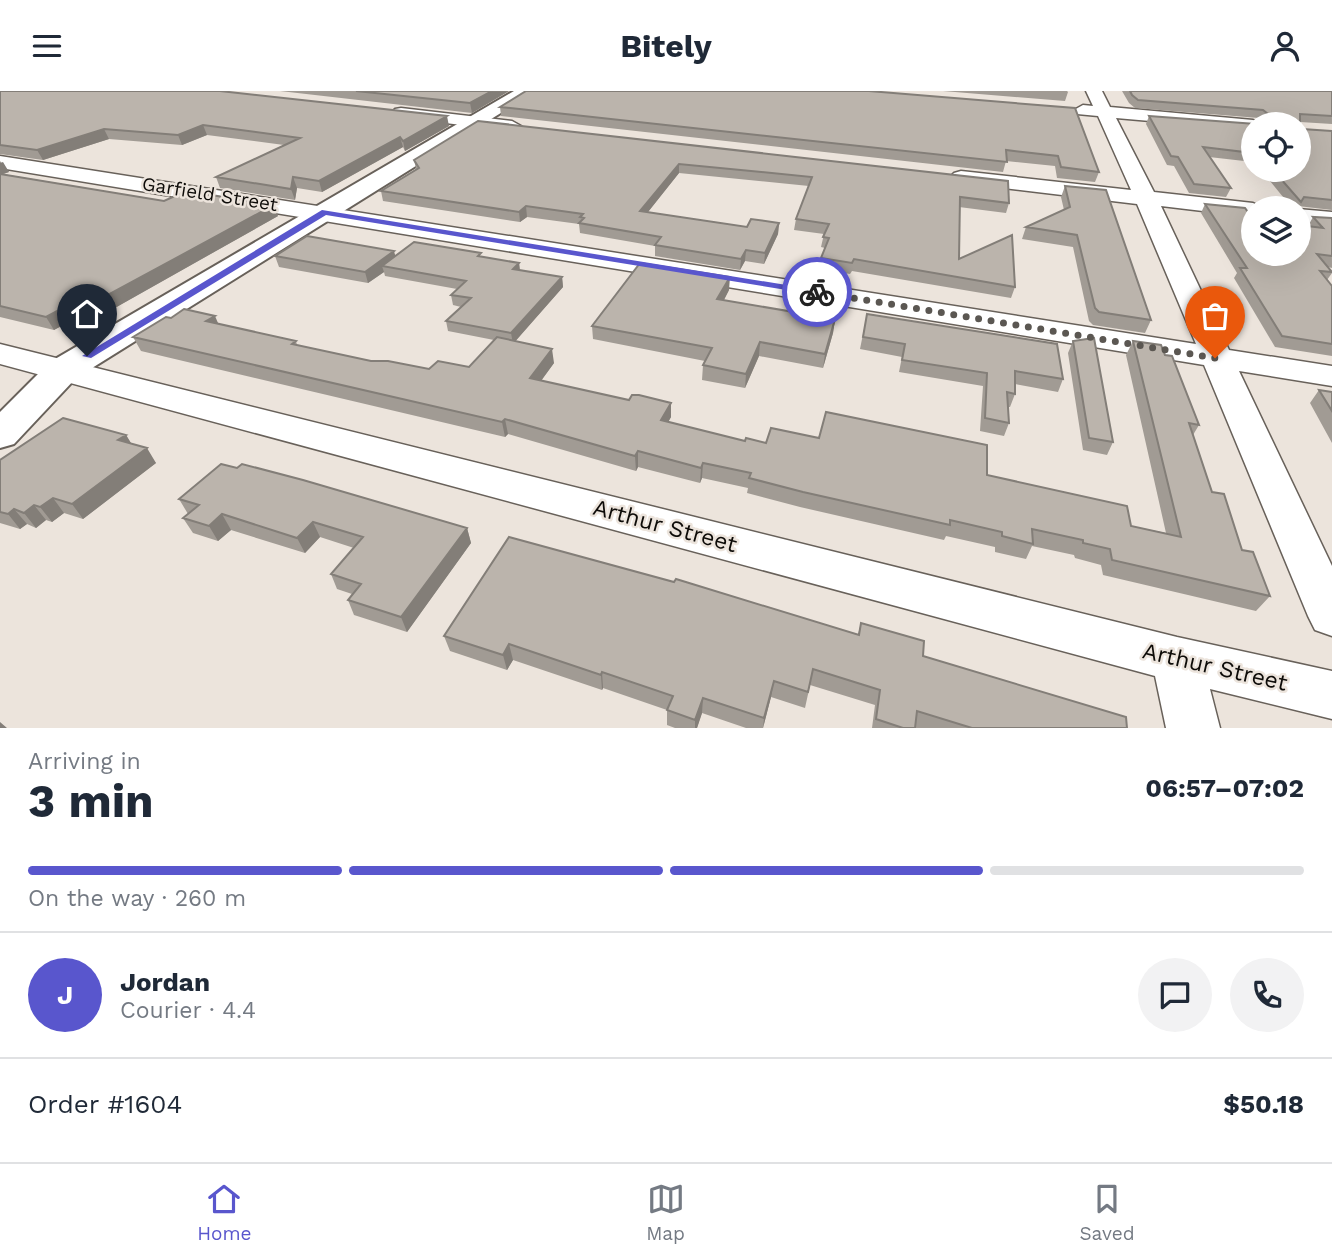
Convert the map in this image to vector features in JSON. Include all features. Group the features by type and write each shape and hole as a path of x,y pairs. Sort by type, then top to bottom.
{"street":[{"path":"0,435 63,370 527,91"},
{"path":"1060,108 1098,101 1241,123"},
{"path":"1098,101 1146,198 1332,616"},
{"path":"385,111 531,128"},
{"name":"Garfield Street","path":"0,162 1332,376"},
{"path":"941,175 1241,210"},
{"path":"1311,217 1332,219"},
{"name":"Arthur Street","path":"0,354 1177,659 1332,695"},
{"path":"1177,659 1193,728"}],"building":[{"path":"0,91 220,91 447,116 403,141 400,137 319,181 293,177 291,189 216,177 300,138 203,125 178,135 104,129 37,150 0,145"},
{"path":"356,91 492,91 470,103"},
{"path":"526,91 869,91 1075,108 1099,172 1061,167 1058,156 1006,150 1007,162 500,107"},
{"path":"1130,91 1332,91 1332,116 1311,115 1311,112 1266,112 1138,100"},
{"path":"1149,116 1241,123 1241,152 1203,147 1231,188 1194,184 1178,157 1171,156"},
{"path":"478,121 1008,181 1009,203 960,197 959,259 1012,235 1015,287 854,259 852,263 821,258 829,238 823,237 829,224 796,219 812,177 679,164 640,211 747,227 751,219 779,223 765,253 746,250 741,259 655,245 661,237 579,223 584,218 580,217 583,214 526,206 519,212 381,191 419,168 414,160"},
{"path":"1311,130 1332,131 1332,200 1296,196 1284,182 1311,182"},
{"path":"0,174 164,201 186,191 274,205 106,296 91,293 46,317 0,306"},
{"path":"1065,186 1106,190 1151,320 1099,312 1095,308 1077,235 1026,227 1070,207"},
{"path":"1205,204 1241,208 1241,259"},
{"path":"1313,217 1332,218 1332,256 1317,254 1332,272 1320,271 1332,286 1332,344 1282,336 1240,268 1247,268 1246,266 1311,266 1311,227 1323,228"},
{"path":"307,236 394,251 365,272 275,256"},
{"path":"414,242 481,253 478,256 519,263 513,269 562,277 511,333 446,321 471,298 451,295 466,281 382,266"},
{"path":"640,263 730,277 717,299 835,319 825,354 760,342 746,374 703,365 712,348 592,326"},
{"path":"184,309 215,316 206,321 296,341 292,344 371,361 388,361 429,369 438,361 469,367 497,337 552,349 530,378 629,400 632,395 639,395 671,403 661,420 745,441 746,438 766,443 771,428 819,438 826,412 987,445 987,475 1127,506 1131,526 1181,537 1133,341 1161,345 1165,355 1172,356 1199,425 1189,423 1212,492 1224,494 1242,550 1253,552 1270,596 1112,560 1110,549 1083,543 1083,540 1032,529 1033,544 1002,536 1002,532 950,520 950,525 803,492 749,478 751,473 703,463 701,468 638,451 635,456 505,419 502,422 133,337"},
{"path":"867,314 1057,344 1063,379 1015,371 1015,394 1007,392 1009,423 985,418 987,373 902,360 905,344 863,337"},
{"path":"1094,338 1113,442 1089,438 1073,341"},
{"path":"1319,390 1332,392 1332,411"},
{"path":"63,418 126,435 118,440 147,448 72,504 53,498 40,507 34,505 24,513 14,509 8,514 0,512 0,460"},
{"path":"221,464 237,468 242,464 467,528 401,617 348,600 361,584 331,574 363,537 313,522 297,538 222,514 209,526 183,518 199,505 179,499"},
{"path":"509,537 674,582 676,579 859,635 861,623 924,641 923,656 1126,717 1127,728 972,728 917,711 915,728 903,728 876,719 880,690 813,669 808,692 774,681 764,718 703,698 695,720 667,710 673,696 602,672 601,675 509,644 503,655 444,636"}],"way so far":[{"path":"817,292 1215,358"}],"route":[{"path":"87,356 324,212 817,292"}]}
